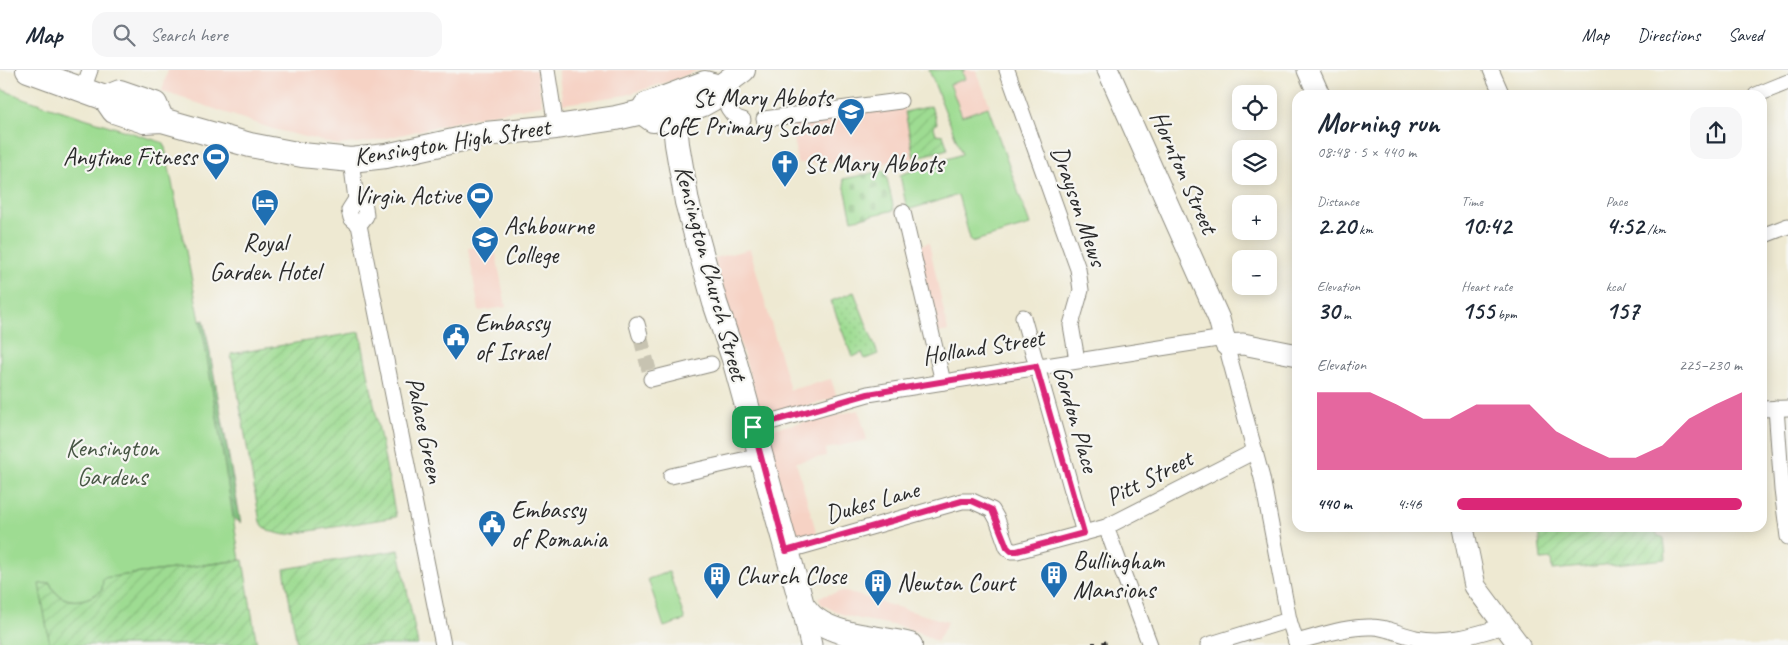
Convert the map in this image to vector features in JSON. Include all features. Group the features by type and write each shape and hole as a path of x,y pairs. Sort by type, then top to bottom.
{"main road":[{"path":"28,70 86,80"},
{"path":"674,115 712,99 720,87 743,70"},
{"name":"Kensington High Street","path":"86,80 105,98 114,111 126,116 147,122 168,122 250,144 302,155 351,160 386,156 485,134 616,118 646,108 705,83 720,87"},
{"path":"674,115 682,92"},
{"path":"646,108 664,107 674,115"},
{"name":"Kensington Church Street","path":"674,115 687,202 753,427 802,605 814,619 826,626 843,632 887,639 910,645"}],"street":[{"path":"547,70 556,126"},
{"name":"Drayson Mews","path":"1007,70 1078,269 1081,290 1071,325 1077,360"},
{"name":"Hornton Street","path":"1108,70 1219,320 1262,478 1296,644"},
{"path":"1308,70 1317,90"},
{"path":"1491,70 1500,90"},
{"path":"1767,91 1788,82"},
{"path":"720,87 732,114 743,120"},
{"path":"764,119 900,101"},
{"name":"Palace Green","path":"351,160 356,199 349,210 351,218 359,225 443,645"},
{"path":"903,212 943,382"},
{"path":"1767,234 1788,226"},
{"name":"Gordon Place","path":"1023,317 1084,533"},
{"name":"Holland Street","path":"753,427 868,394 1077,360 1225,342 1292,354"},
{"path":"651,379 711,364"},
{"path":"1776,408 1782,490 1788,537"},
{"name":"Pitt Street","path":"972,501 992,510 1007,547 1011,551 1017,551 1106,527 1255,451"},
{"path":"670,476 760,456"},
{"name":"Dukes Lane","path":"786,551 962,501 972,501"},
{"path":"1106,527 1150,645"},
{"path":"1463,532 1475,586 1519,645"},
{"path":"802,605 811,645"},
{"path":"1208,645 1290,620"},
{"path":"1296,644 1360,627 1374,627 1418,638 1439,640 1468,636 1504,626"}],"shaded area":[{"path":"168,70 536,70 542,105 491,114 374,141 338,145 273,129 162,91"},
{"path":"558,70 698,70 677,79 626,95 563,104"},
{"path":"976,70 990,106 962,117 950,84 964,79 962,72"},
{"name":"St Mary Abbots CofE Primary School","path":"904,106 914,158 881,165 871,165 869,159 847,163 797,163 792,124"},
{"path":"929,243 948,331 934,334 914,247"},
{"name":"Ashbourne College","path":"494,244 506,307 479,311 468,248"},
{"path":"750,249 790,390 831,379 837,397 763,419 714,258"},
{"path":"859,410 867,440 825,449 826,456 796,462 818,538 796,544 772,458 767,430"},
{"path":"843,591 948,622 937,642 918,632 898,626 841,614 821,604 818,597"}],"green space":[{"path":"929,70 966,70 962,72 965,79 950,84 962,116 988,107 1030,225 971,242 958,195 907,210 900,175 962,154"},
{"name":"Kensington Gardens","path":"0,89 40,104 164,143 204,340 240,560 104,578 102,590 95,595 80,600 66,599 60,596 50,583 40,584 50,645 0,645"},
{"path":"931,106 937,123 934,127 936,134 943,135 948,149 914,158 905,112"},
{"path":"888,170 886,174 894,210 852,220 843,179"},
{"path":"854,292 878,354 865,359 862,353 852,357 831,301"},
{"path":"204,320 241,523 223,511 192,323"},
{"path":"360,332 396,517 285,535 268,531 260,522 231,354"},
{"path":"1538,532 1657,532 1657,535 1664,538 1666,559 1552,570 1551,559 1541,560"},
{"path":"399,550 418,645 297,645 284,569"},
{"path":"243,560 257,645 50,645 39,584 50,583 60,596 66,599 80,600 95,595 102,590 103,578"},
{"path":"669,572 685,620 664,627 648,579"}],"tunnel":[{"path":"640,335 649,370"}],"railway":[{"path":"1104,641 1105,645"}],"place":[{"name":"St Mary Abbots CofE Primary School","path":"851,136"},
{"name":"Anytime Fitness","path":"216,181"},
{"name":"St Mary Abbots","path":"785,188"},
{"name":"Virgin Active","path":"480,220"},
{"name":"Royal Garden Hotel","path":"265,227"},
{"name":"Ashbourne College","path":"485,264"},
{"name":"Embassy of Israel","path":"456,361"},
{"name":"Embassy of Romania","path":"492,548"},
{"name":"Bullingham Mansions","path":"1054,599"},
{"name":"Church Close","path":"717,600"},
{"name":"Newton Court","path":"878,607"}],"route":[{"path":"1036,366 1084,533 1011,551 1007,547 992,510 972,501 962,501 786,551 753,427 868,394 1036,366"}]}
